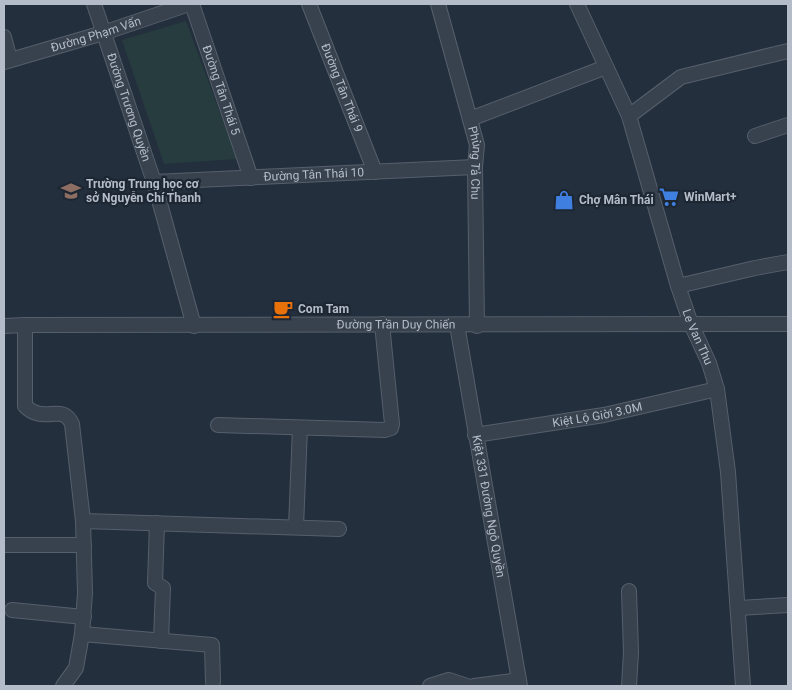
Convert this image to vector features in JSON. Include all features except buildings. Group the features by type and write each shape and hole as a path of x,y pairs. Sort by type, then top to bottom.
{"street":[{"name":"Đường Trương Quyền","path":"94,4 154,182 194,326"},
{"name":"Đường Phạm Vấn","path":"7,61 103,33 190,4"},
{"name":"Đường Tân Thái 5","path":"190,4 252,178"},
{"name":"Đường Tân Thái 9","path":"308,4 375,172"},
{"name":"Phùng Tả Chu","path":"438,4 477,145 475,167 477,326"},
{"name":"Le Van Thu","path":"577,4 629,116 678,286 691,324 709,363 717,389 728,472 744,686"},
{"path":"4,37 7,61"},
{"path":"629,116 682,77 788,51"},
{"path":"470,119 606,67"},
{"path":"756,136 788,125"},
{"name":"Đường Tân Thái 10","path":"154,182 475,167"},
{"path":"678,286 788,262"},
{"path":"218,425 385,430 391,428 382,324"},
{"name":"Đường Trần Duy Chiến","path":"4,326 788,324"},
{"path":"25,325 25,406 31,413 39,415 59,413 66,414 70,418 83,521 85,594 82,634 76,668 63,686"},
{"name":"Kiệt 331 Đường Ngô Quyền","path":"457,325 520,683"},
{"name":"Kiệt Lộ Giời 3.0M","path":"475,435 604,415 717,389"},
{"path":"296,527 300,428"},
{"path":"83,521 339,529"},
{"path":"158,523 155,583 163,588 161,641"},
{"path":"4,545 84,545"},
{"path":"629,686 631,652 630,591"},
{"path":"739,608 788,605"},
{"path":"12,610 84,617"},
{"path":"82,634 212,645 213,682"},
{"path":"430,686 448,680 468,686"},
{"path":"474,686 520,683"}],"green space":[{"path":"186,21 237,159 164,164 122,40"}],"place":[{"name":"Trường Trung học cơ sở Nguyễn Chí Thanh","path":"71,191"},
{"name":"WinMart+","path":"669,197"},
{"name":"Chợ Mân Thái","path":"564,200"},
{"name":"Com Tam","path":"283,309"}]}
